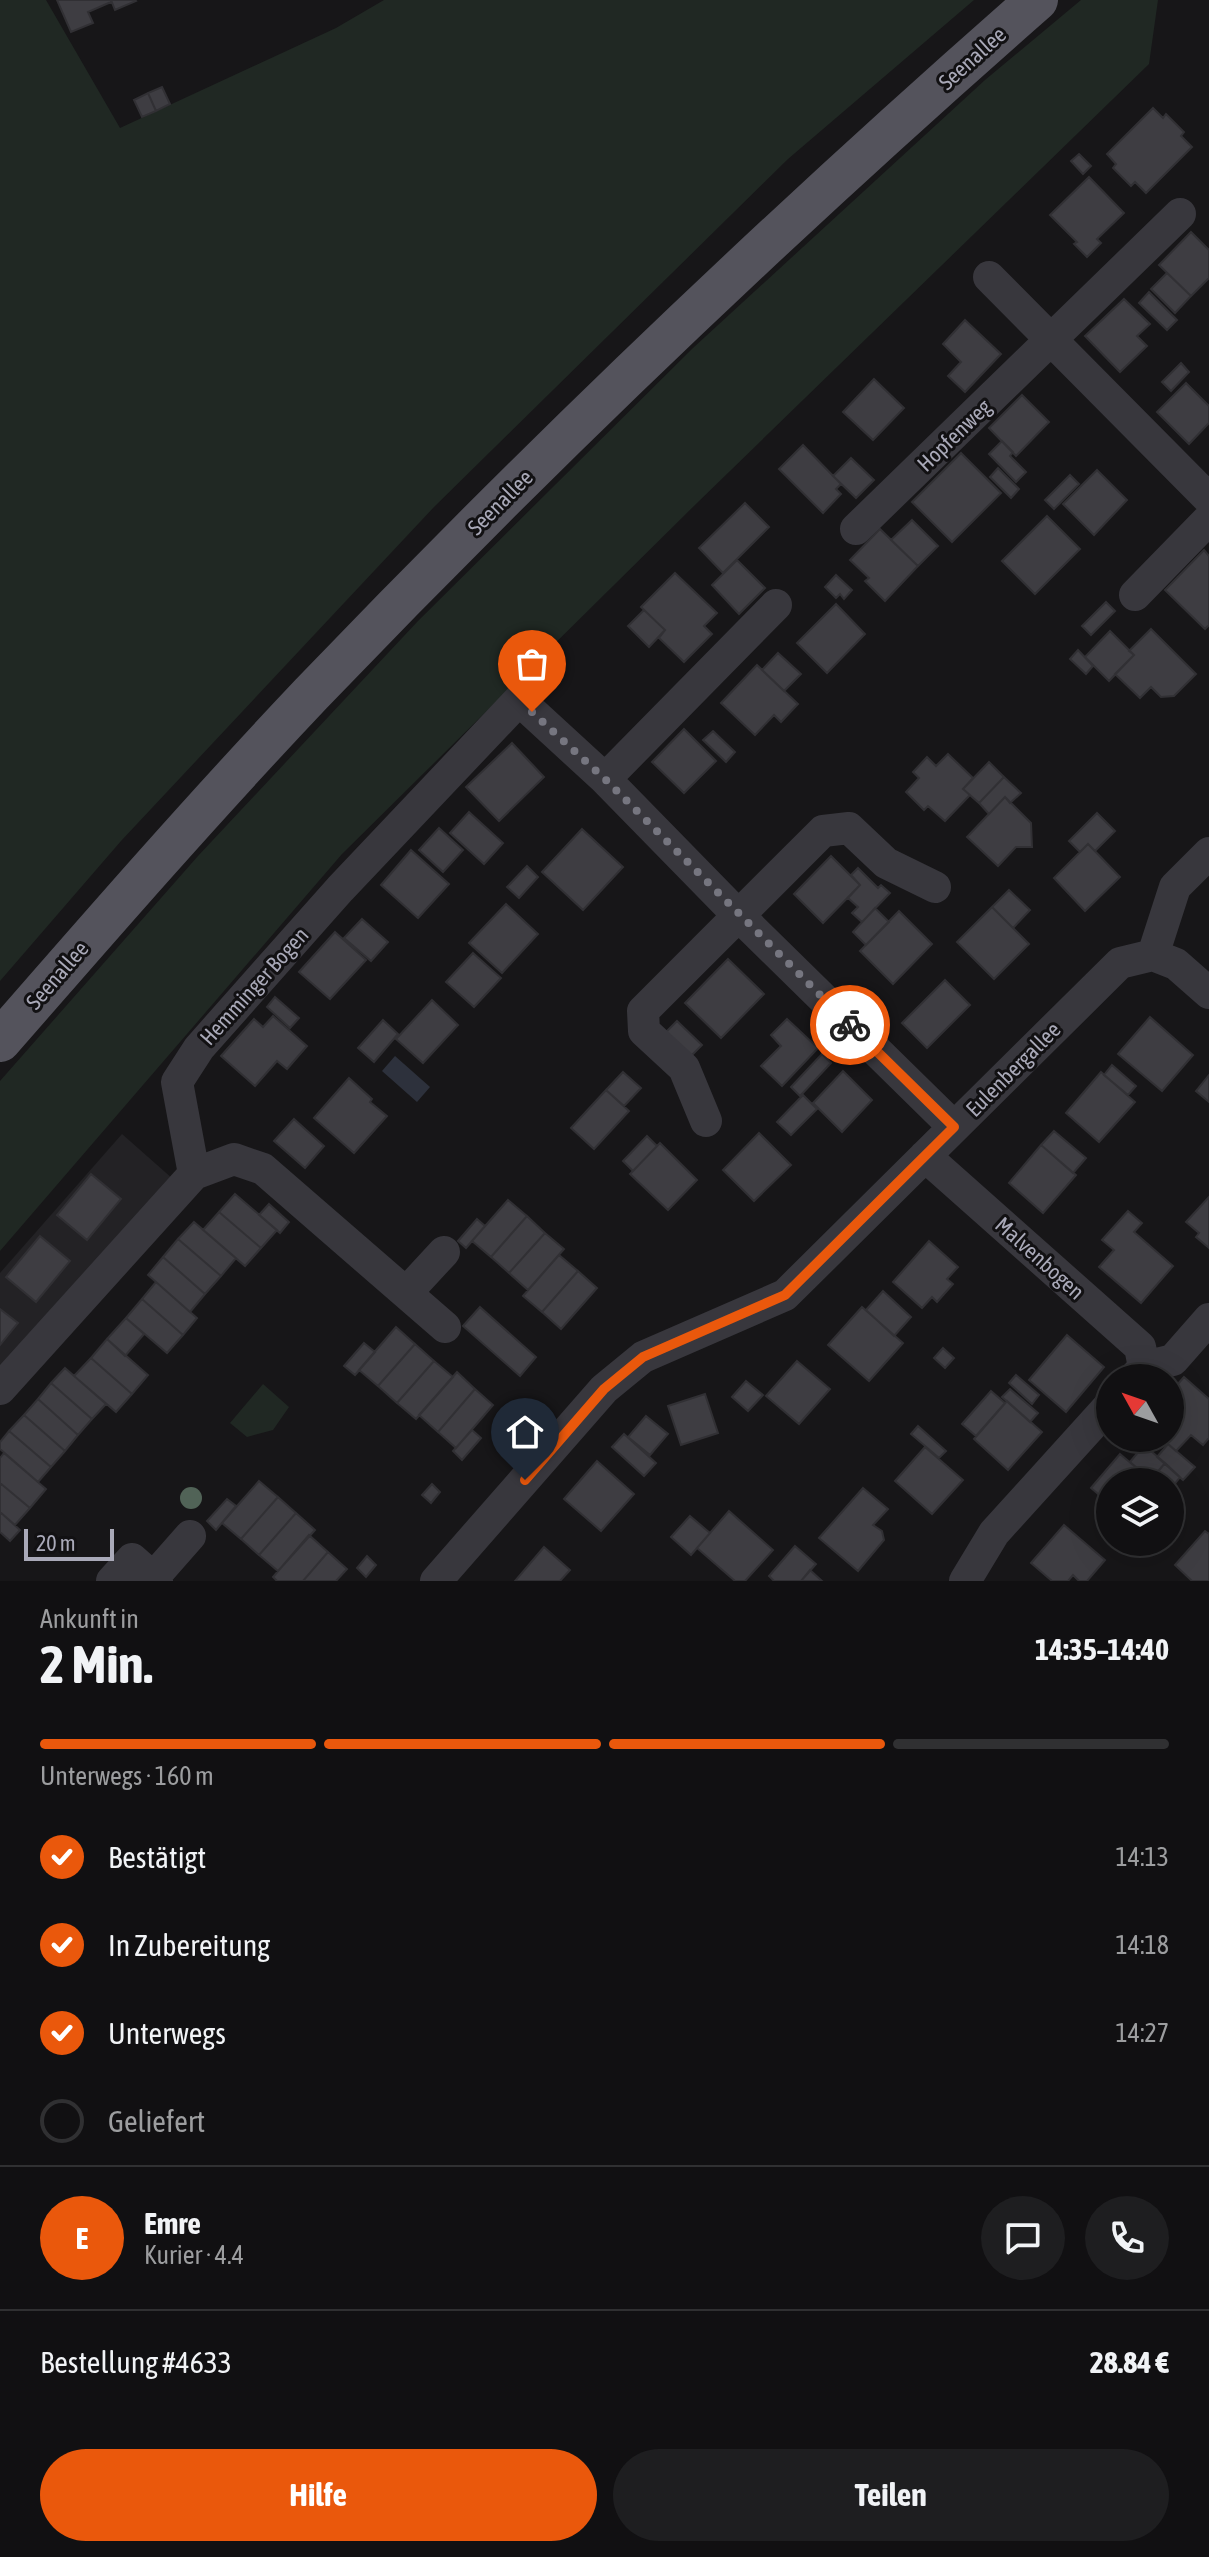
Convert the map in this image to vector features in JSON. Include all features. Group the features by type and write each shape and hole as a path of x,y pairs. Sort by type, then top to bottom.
{"main road":[{"name":"Seenallee","path":"0,1041 174,843 309,696 482,520 770,240 1037,0"}],"street":[{"name":"Hopfenweg","path":"856,529 1180,214"},
{"path":"989,277 1208,500 1135,595"},
{"path":"605,779 776,605"},
{"name":"Hemminger Bogen","path":"194,1174 177,1082 199,1048 340,889 519,700 605,779 954,1127"},
{"path":"706,1121 684,1068 644,1031 643,1011 823,831 849,828 886,863 935,887"},
{"path":"1209,853 1175,887 1153,955 1176,964 1209,993"},
{"name":"Eulenbergallee","path":"439,1580 604,1389 643,1357 785,1295 1120,963 1153,955"},
{"name":"Malvenbogen","path":"925,1156 1140,1347 1139,1364"},
{"path":"0,1389 194,1174 234,1159 263,1169 445,1327"},
{"path":"406,1293 444,1252"},
{"name":"Malvenbogen","path":"1163,1364 1173,1360 1209,1319"},
{"path":"965,1581 994,1533 1096,1420"},
{"path":"112,1581 132,1559 155,1579 190,1536"}],"shaded area":[{"path":"0,0 46,0 120,128 336,28 384,0 974,0 788,159 434,507 121,841 0,981"},
{"path":"1081,0 1158,0 1149,64 697,503 342,854 0,1251 0,1081 198,856 418,621 693,348 985,80"},
{"path":"395,1056 430,1087 417,1102 382,1071"},
{"path":"122,1134 182,1187 0,1389 0,1273"},
{"path":"263,1384 289,1407 273,1430 247,1437 230,1423"}],"building":[{"path":"57,0 111,2 88,12 93,23 71,32"},
{"path":"111,0 135,0 136,1 115,10"},
{"path":"162,87 170,104 156,111 148,93"},
{"path":"148,93 156,111 142,117 134,100"},
{"path":"1153,108 1163,118 1166,114 1184,132 1181,136 1192,147 1146,193 1135,182 1131,186 1113,168 1116,164 1107,154"},
{"path":"1079,154 1091,166 1083,174 1071,161"},
{"path":"1089,177 1124,213 1097,239 1101,243 1087,257 1074,244 1077,242 1050,215"},
{"path":"1191,232 1209,250 1209,278 1191,296 1159,265"},
{"path":"1167,273 1191,296 1175,313 1151,289"},
{"path":"1149,292 1177,320 1167,330 1139,303"},
{"path":"1124,299 1150,324 1137,336 1147,346 1120,372 1085,336"},
{"path":"965,320 1001,354 965,392 948,376 961,362 943,344"},
{"path":"1181,363 1189,372 1171,391 1162,382"},
{"path":"874,379 904,408 873,440 843,412"},
{"path":"1186,383 1209,406 1209,423 1189,444 1157,412"},
{"path":"1022,395 1049,422 1016,456 989,428"},
{"path":"1002,441 1013,452 1010,456 1026,472 1016,482 989,454"},
{"path":"803,445 841,484 836,489 841,494 823,513 779,469"},
{"path":"961,453 1001,493 952,542 912,502"},
{"path":"851,458 874,480 856,498 833,476"},
{"path":"998,468 1019,489 1011,498 990,477"},
{"path":"1097,470 1127,500 1094,535 1063,504"},
{"path":"1070,475 1079,484 1054,509 1045,500"},
{"path":"745,503 769,527 723,573 699,548"},
{"path":"1047,516 1080,549 1035,594 1002,561"},
{"path":"912,520 938,546 918,566 891,540"},
{"path":"880,529 918,566 885,601 865,581 869,578 850,560"},
{"path":"1204,550 1209,556 1209,625 1205,629 1165,590"},
{"path":"737,560 765,588 739,614 712,585"},
{"path":"675,573 717,613 704,626 712,634 684,662 659,638 665,630 641,607"},
{"path":"836,575 852,590 844,599 840,594 836,598 825,587"},
{"path":"1106,602 1115,611 1091,635 1082,626"},
{"path":"836,604 865,634 827,673 797,643"},
{"path":"644,610 665,630 649,647 628,626"},
{"path":"1151,629 1196,674 1174,696 1161,697 1151,687 1140,698 1115,674 1134,655 1129,651"},
{"path":"1110,631 1134,655 1109,681 1085,657"},
{"path":"1078,650 1093,666 1086,674 1070,659"},
{"path":"778,653 801,674 784,691 762,670"},
{"path":"757,665 798,704 781,722 774,715 755,735 721,703"},
{"path":"684,729 716,761 684,793 652,762"},
{"path":"713,731 735,752 726,762 703,740"},
{"path":"512,743 544,777 499,821 466,787"},
{"path":"948,754 973,778 963,789 970,795 945,821 928,806 924,810 906,792 919,778 913,772 927,757 936,766"},
{"path":"989,762 1004,777 979,803 963,789"},
{"path":"1004,777 1021,793 1010,803 1005,797 989,814 979,803"},
{"path":"1005,797 1031,823 1032,847 1016,847 998,866 967,837"},
{"path":"469,812 503,843 484,864 450,833"},
{"path":"1097,813 1115,831 1095,851 1088,844 1080,852 1069,841"},
{"path":"439,828 463,850 443,872 419,850"},
{"path":"582,829 623,867 583,910 542,872"},
{"path":"1088,844 1120,877 1085,911 1054,878"},
{"path":"411,850 449,884 418,918 381,885"},
{"path":"831,856 860,885 823,923 794,894"},
{"path":"527,866 538,877 519,898 507,887"},
{"path":"858,868 878,888 881,885 890,893 862,922 852,913 858,907 848,898 860,885 851,875"},
{"path":"1009,890 1030,910 1013,928 992,907"},
{"path":"506,904 538,934 502,973 469,943"},
{"path":"992,907 1029,944 994,979 957,942"},
{"path":"875,908 889,922 866,945 853,932"},
{"path":"899,911 932,944 893,984 860,951"},
{"path":"362,919 388,942 371,961 344,938"},
{"path":"335,932 366,960 330,999 299,972"},
{"path":"473,953 501,978 474,1007 446,982"},
{"path":"728,959 764,994 721,1038 685,1003"},
{"path":"945,980 970,1005 927,1048 902,1023"},
{"path":"275,997 299,1018 290,1028 267,1007"},
{"path":"432,1000 458,1025 423,1063 396,1039"},
{"path":"273,1016 307,1046 287,1069 277,1061 255,1086 221,1056 254,1019 263,1027"},
{"path":"1150,1017 1193,1055 1162,1091 1118,1054"},
{"path":"787,1019 818,1048 782,1086 761,1066 781,1046 771,1035"},
{"path":"383,1020 398,1034 374,1062 358,1048"},
{"path":"677,1021 702,1045 689,1058 664,1034"},
{"path":"822,1054 831,1063 800,1096 791,1087"},
{"path":"1112,1065 1136,1086 1128,1095 1104,1075"},
{"path":"843,1071 872,1100 842,1132 813,1103"},
{"path":"623,1072 641,1088 624,1106 606,1090"},
{"path":"1101,1072 1135,1102 1099,1142 1066,1113"},
{"path":"1209,1075 1209,1102 1196,1091"},
{"path":"349,1078 387,1116 354,1153 314,1118"},
{"path":"606,1090 629,1111 594,1149 571,1128"},
{"path":"803,1095 817,1109 791,1135 777,1122"},
{"path":"294,1119 324,1146 305,1168 274,1141"},
{"path":"1054,1131 1086,1158 1073,1173 1041,1145"},
{"path":"759,1133 791,1165 754,1201 723,1170"},
{"path":"647,1136 657,1146 633,1171 623,1161"},
{"path":"660,1143 697,1180 668,1210 630,1174"},
{"path":"1041,1145 1076,1175 1043,1213 1009,1183"},
{"path":"91,1174 121,1199 87,1240 57,1215"},
{"path":"235,1194 277,1230 261,1248 219,1212"},
{"path":"1209,1197 1209,1248 1196,1237 1199,1233 1186,1222"},
{"path":"508,1200 527,1216 491,1257 472,1241"},
{"path":"269,1204 289,1222 280,1233 259,1215"},
{"path":"1128,1211 1142,1223 1134,1232 1173,1266 1141,1303 1099,1267 1114,1250 1102,1240"},
{"path":"219,1212 261,1248 245,1266 203,1230"},
{"path":"527,1216 545,1233 509,1273 491,1257"},
{"path":"477,1219 485,1226 466,1248 458,1241"},
{"path":"194,1222 236,1258 221,1276 178,1239"},
{"path":"545,1233 564,1249 528,1290 509,1273"},
{"path":"40,1236 70,1261 36,1302 6,1277"},
{"path":"178,1239 221,1276 205,1294 163,1257"},
{"path":"929,1241 958,1267 947,1279 953,1284 937,1302 932,1297 922,1308 893,1282"},
{"path":"559,1255 578,1271 542,1312 523,1296"},
{"path":"163,1257 205,1294 190,1312 148,1275"},
{"path":"578,1271 597,1288 561,1329 542,1312"},
{"path":"156,1282 197,1318 183,1335 142,1299"},
{"path":"883,1291 911,1317 894,1336 866,1310"},
{"path":"142,1299 183,1335 167,1353 126,1318"},
{"path":"480,1307 536,1357 520,1376 463,1326"},
{"path":"862,1307 903,1343 869,1381 828,1345"},
{"path":"0,1309 18,1323 0,1345"},
{"path":"126,1318 144,1334 125,1356 107,1339"},
{"path":"396,1327 415,1344 378,1386 359,1370"},
{"path":"1067,1335 1101,1364 1096,1364 1096,1376 1066,1412 1029,1380"},
{"path":"107,1339 148,1375 132,1394 91,1358"},
{"path":"364,1343 375,1352 355,1375 344,1366"},
{"path":"415,1344 434,1361 397,1403 378,1386"},
{"path":"943,1348 954,1358 945,1368 934,1358"},
{"path":"91,1358 132,1394 116,1412 74,1376"},
{"path":"434,1361 453,1377 416,1419 397,1403"},
{"path":"797,1361 830,1389 799,1424 766,1396"},
{"path":"65,1368 106,1404 92,1419 51,1383"},
{"path":"457,1372 475,1389 438,1432 419,1415"},
{"path":"1016,1375 1039,1395 1032,1404 1009,1383"},
{"path":"1184,1377 1209,1399 1209,1438 1203,1445 1191,1435 1184,1442"},
{"path":"746,1381 763,1395 748,1411 732,1397"},
{"path":"51,1383 92,1419 78,1435 38,1399"},
{"path":"475,1389 493,1405 456,1448 438,1432"},
{"path":"1010,1389 1038,1413 1030,1422 1002,1397"},
{"path":"991,1391 1005,1403 976,1436 962,1424"},
{"path":"705,1394 718,1433 681,1445 668,1406"},
{"path":"38,1399 78,1435 65,1451 24,1415"},
{"path":"1007,1401 1042,1432 1008,1470 974,1439"},
{"path":"24,1415 65,1451 51,1467 9,1431"},
{"path":"646,1416 668,1434 650,1455 628,1437"},
{"path":"918,1426 946,1451 939,1458 911,1434"},
{"path":"472,1430 481,1438 462,1460 453,1451"},
{"path":"9,1431 51,1467 38,1482 0,1449 0,1442"},
{"path":"624,1434 656,1463 644,1476 612,1447"},
{"path":"925,1447 963,1480 932,1514 895,1481"},
{"path":"1138,1452 1152,1452 1165,1463 1161,1468 1137,1468 1130,1462"},
{"path":"1161,1452 1177,1452 1195,1467 1184,1479 1184,1468 1169,1468 1157,1457"},
{"path":"4,1453 46,1489 30,1508 0,1483 0,1458"},
{"path":"1120,1454 1137,1468 1108,1468"},
{"path":"597,1461 634,1494 601,1531 564,1499"},
{"path":"259,1481 278,1497 241,1539 222,1523"},
{"path":"0,1483 30,1508 15,1525 0,1512"},
{"path":"432,1484 440,1492 431,1503 422,1495"},
{"path":"863,1488 888,1509 873,1525 882,1531 884,1540 858,1571 819,1538"},
{"path":"278,1497 296,1513 259,1555 241,1539"},
{"path":"227,1499 236,1506 216,1530 207,1521"},
{"path":"729,1511 773,1550 745,1581 735,1581 697,1548"},
{"path":"0,1512 20,1530 10,1541 0,1532"},
{"path":"296,1513 315,1530 278,1571 259,1555"},
{"path":"690,1516 710,1533 691,1555 671,1537"},
{"path":"1064,1525 1096,1552 1096,1556 1105,1560 1087,1581 1079,1581 1073,1575 1068,1581 1052,1581 1031,1563"},
{"path":"1205,1531 1209,1534 1209,1581 1192,1581 1175,1565"},
{"path":"309,1535 328,1552 303,1581 277,1581 273,1577"},
{"path":"795,1546 816,1564 801,1581 774,1581 769,1576"},
{"path":"544,1547 570,1570 560,1581 515,1581"},
{"path":"328,1552 347,1569 336,1581 303,1581"},
{"path":"367,1556 376,1565 366,1577 357,1568"},
{"path":"810,1570 822,1581 801,1581"}],"way so far":[{"path":"532,712 605,779 850,1025"}],"route":[{"path":"525,1480 604,1389 643,1357 785,1295 954,1127 850,1025"}]}
